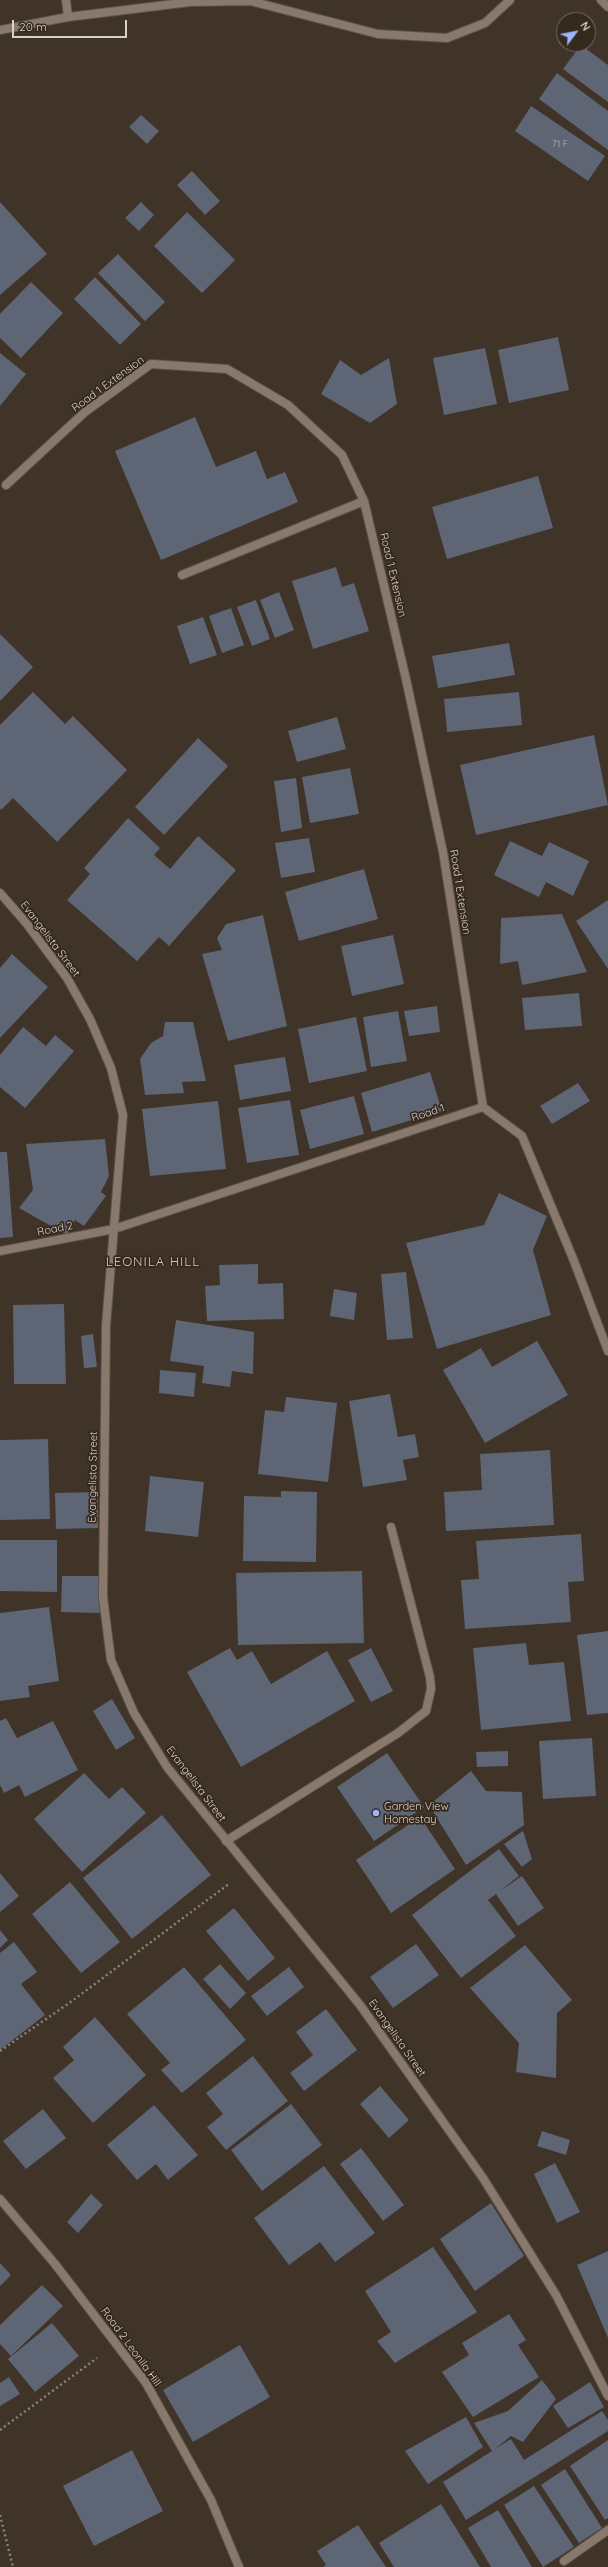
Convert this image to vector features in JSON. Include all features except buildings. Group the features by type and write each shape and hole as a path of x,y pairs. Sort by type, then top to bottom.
{"street":[{"path":"66,0 68,17"},
{"path":"0,30 68,17 190,2 250,1 378,34 448,38 485,23 510,0"},
{"path":"601,0 608,7"},
{"name":"Road 1 Extension","path":"6,485 85,412 151,364 227,369 288,405 342,455 364,501 406,679 443,852 483,1106"},
{"path":"182,575 364,501"},
{"name":"Evangelista Street","path":"0,893 27,924 67,978 90,1019 111,1068 123,1115 106,1326 103,1597 111,1660 134,1712 167,1767 360,2005 483,2178 556,2296 608,2396"},
{"path":"483,1106 522,1136 574,1261 608,1351"},
{"name":"Road 1","path":"114,1229 483,1106"},
{"name":"Road 2","path":"0,1251 114,1229"},
{"path":"226,1841 398,1733 426,1711 431,1689 430,1677 391,1527"},
{"name":"Road 2 Leonila Hill","path":"0,2199 55,2264 117,2344 150,2390 211,2500 239,2567"},
{"path":"564,2561 608,2530"}],"path":[{"path":"0,2051 72,2001 249,1868"},
{"path":"0,2430 117,2344"},
{"path":"0,2515 13,2567"}],"place":[{"name":"Garden View Homestay","path":"376,1813"}],"district":[{"name":"LEONILA HILL","path":"153,1262"}]}
